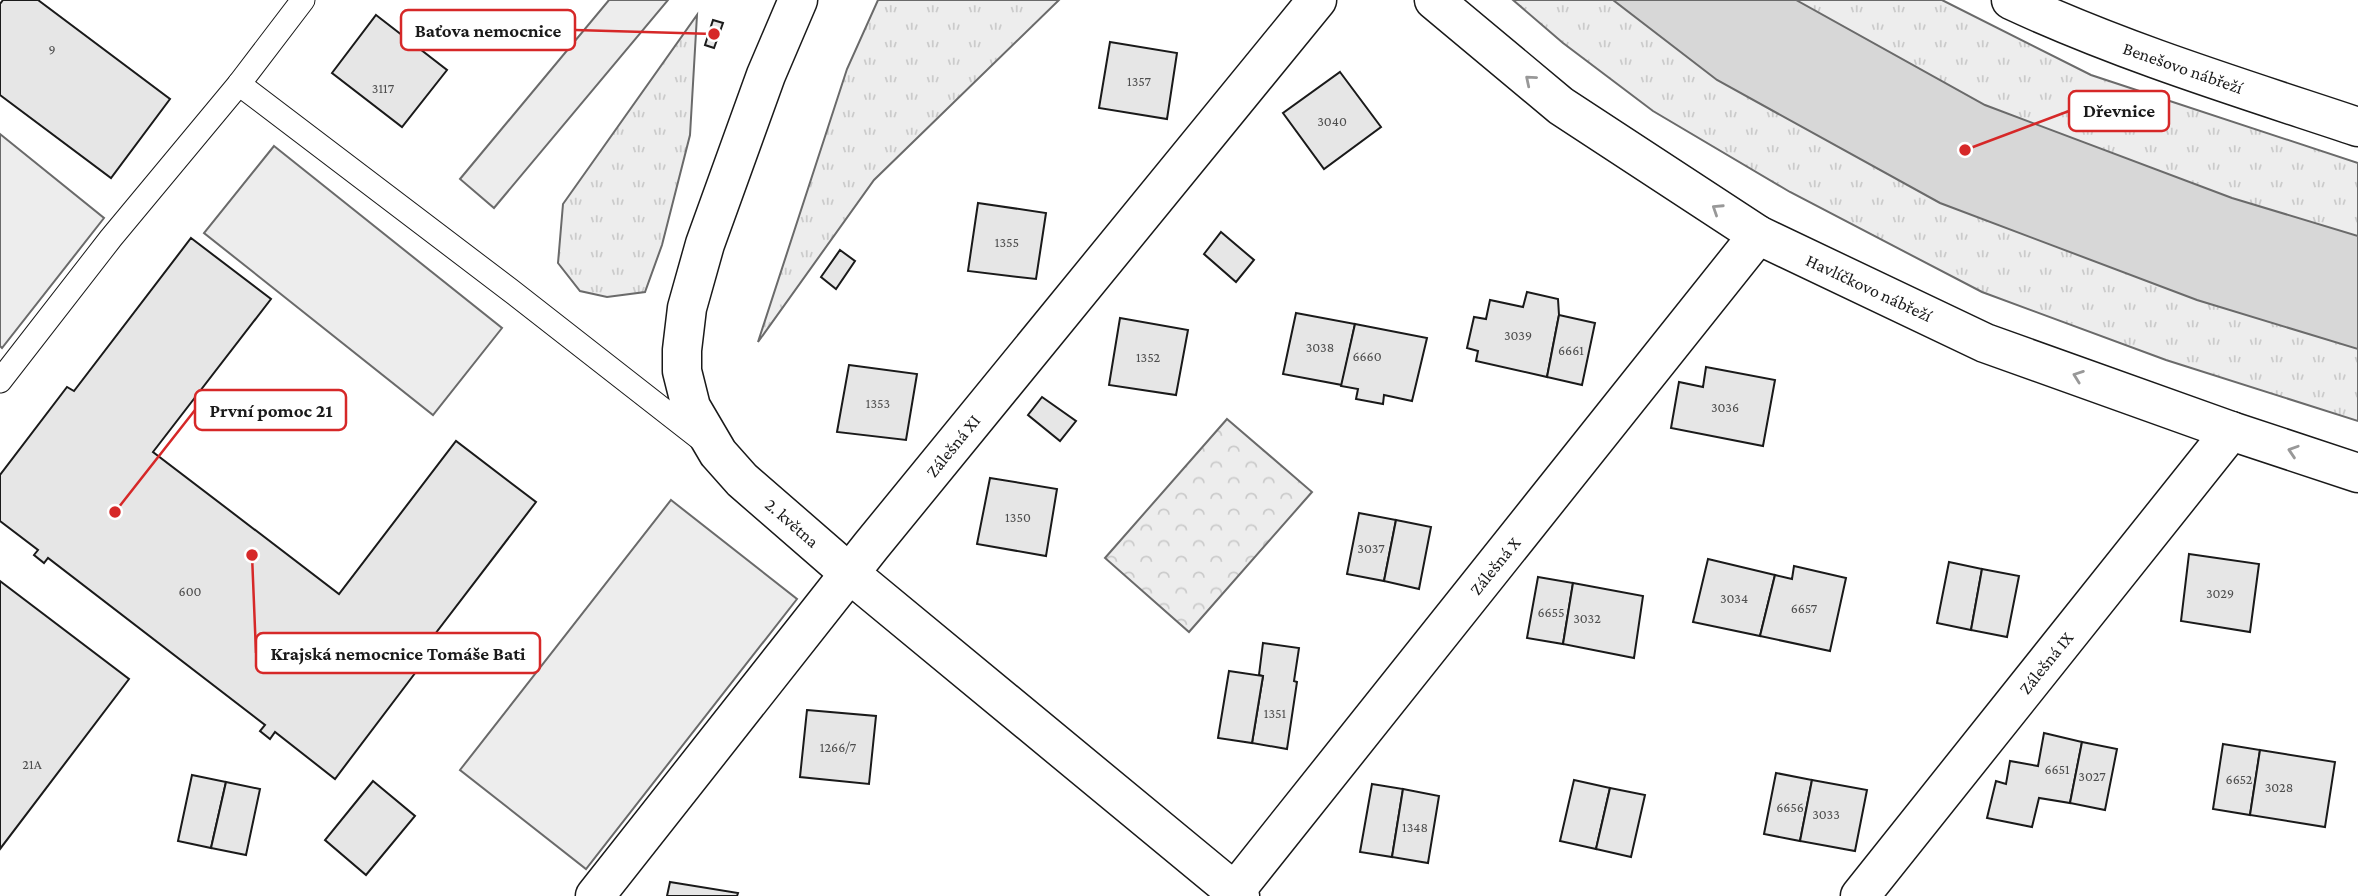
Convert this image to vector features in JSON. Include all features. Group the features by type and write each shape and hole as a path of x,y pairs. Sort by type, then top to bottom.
{"street":[{"name":"2. května","path":"798,0 766,75 709,231 687,308 682,371 691,407 718,453 742,480 849,573 1235,895"},
{"name":"Zálešná XI","path":"595,896 849,573 1317,0"},
{"name":"Havlíčkovo nábřeží","path":"1434,0 1561,106 1758,235 1985,343 2231,431 2358,473"},
{"name":"Benešovo nábřeží","path":"2011,0 2076,30 2166,63 2358,127"},
{"name":"Zálešná X","path":"1235,895 1758,235"},
{"name":"Zálešná IX","path":"1860,896 2231,431"}],"lane":[{"path":"3,371 239,85 303,0"},
{"path":"239,85 510,290 718,453"}],"green space":[{"path":"878,0 1059,0 874,180 758,342 847,69"},
{"path":"1513,0 1942,0 2091,75 2358,163 2358,421 2166,360 1982,292 1790,192 1653,111 1563,43"},
{"path":"697,15 690,135 662,245 645,292 607,297 580,291 558,263 563,204"},
{"path":"1227,419 1312,492 1189,632 1105,558"}],"shaded area":[{"path":"609,0 668,0 494,208 460,179"},
{"path":"1613,0 1796,0 1985,105 2232,198 2358,236 2358,349 2197,300 1940,203 1717,80"},
{"path":"0,134 104,218 2,348 0,346"},
{"path":"274,146 502,328 433,415 204,233"},
{"path":"671,500 797,599 586,869 460,770"}],"building":[{"path":"3,0 38,0 170,99 111,178 0,95 0,4"},
{"path":"376,15 447,70 402,127 332,73"},
{"path":"713,20 723,23 714,48 705,45"},
{"path":"1110,42 1177,53 1167,119 1099,108"},
{"path":"1340,72 1381,127 1324,169 1283,113"},
{"path":"978,203 1046,213 1036,279 968,271"},
{"path":"1221,232 1254,260 1236,282 1204,254"},
{"path":"191,238 271,299 153,452 339,594 456,441 536,502 419,655 425,660 335,779 275,732 270,739 260,731 265,725 48,558 44,563 34,555 38,550 0,521 0,475 67,387 74,391"},
{"path":"840,250 855,261 836,289 821,277"},
{"path":"1527,292 1558,299 1559,315 1547,377 1476,361 1478,351 1467,348 1474,317 1486,319 1490,300 1523,307"},
{"path":"1296,313 1355,324 1342,385 1283,374"},
{"path":"1559,315 1595,323 1582,385 1547,377"},
{"path":"1120,318 1188,330 1176,395 1109,385"},
{"path":"1355,324 1427,338 1412,401 1384,395 1383,404 1356,399 1358,389 1341,386"},
{"path":"849,365 917,374 906,440 837,432"},
{"path":"1706,367 1775,380 1763,446 1671,428 1679,382 1703,387"},
{"path":"1042,397 1076,421 1060,441 1028,415"},
{"path":"990,478 1057,489 1046,556 977,544"},
{"path":"1359,513 1396,520 1384,581 1347,574"},
{"path":"1396,520 1431,527 1419,589 1384,581"},
{"path":"2189,554 2259,564 2250,632 2181,621"},
{"path":"1708,559 1775,575 1760,636 1693,622"},
{"path":"1949,562 1982,569 1971,630 1937,623"},
{"path":"1794,566 1846,578 1830,651 1760,636 1775,575 1792,579"},
{"path":"1982,569 2019,576 2007,637 1971,630"},
{"path":"1538,577 1573,583 1563,644 1527,638"},
{"path":"0,581 129,679 0,849"},
{"path":"1573,583 1643,596 1634,658 1563,644"},
{"path":"1263,643 1299,648 1287,749 1252,743 1263,676 1259,675"},
{"path":"1229,671 1263,676 1252,743 1218,738"},
{"path":"807,710 876,716 869,784 800,777"},
{"path":"2044,733 2082,742 2070,803 2039,798 2032,827 1987,818 1996,781 2006,784 2010,761 2038,766"},
{"path":"2082,742 2117,749 2105,810 2070,803"},
{"path":"2223,744 2260,750 2250,815 2213,809"},
{"path":"2260,750 2335,762 2325,827 2250,815"},
{"path":"1776,773 1812,780 1800,841 1764,834"},
{"path":"192,775 226,782 211,848 178,841"},
{"path":"1574,780 1610,788 1596,849 1560,841"},
{"path":"1812,780 1867,790 1855,851 1800,841"},
{"path":"373,781 415,816 366,875 325,840"},
{"path":"226,782 260,789 246,855 211,848"},
{"path":"1372,784 1403,789 1392,857 1360,852"},
{"path":"1610,788 1645,795 1631,857 1596,849"},
{"path":"1403,789 1439,796 1428,863 1392,857"},
{"path":"670,882 738,893 737,896 667,896"}],"place":[{"name":"Baťova nemocnice","path":"714,34"},
{"name":"Dřevnice","path":"1965,150"},
{"name":"První pomoc 21","path":"115,512"},
{"name":"Krajská nemocnice Tomáše Bati","path":"252,555"}]}
